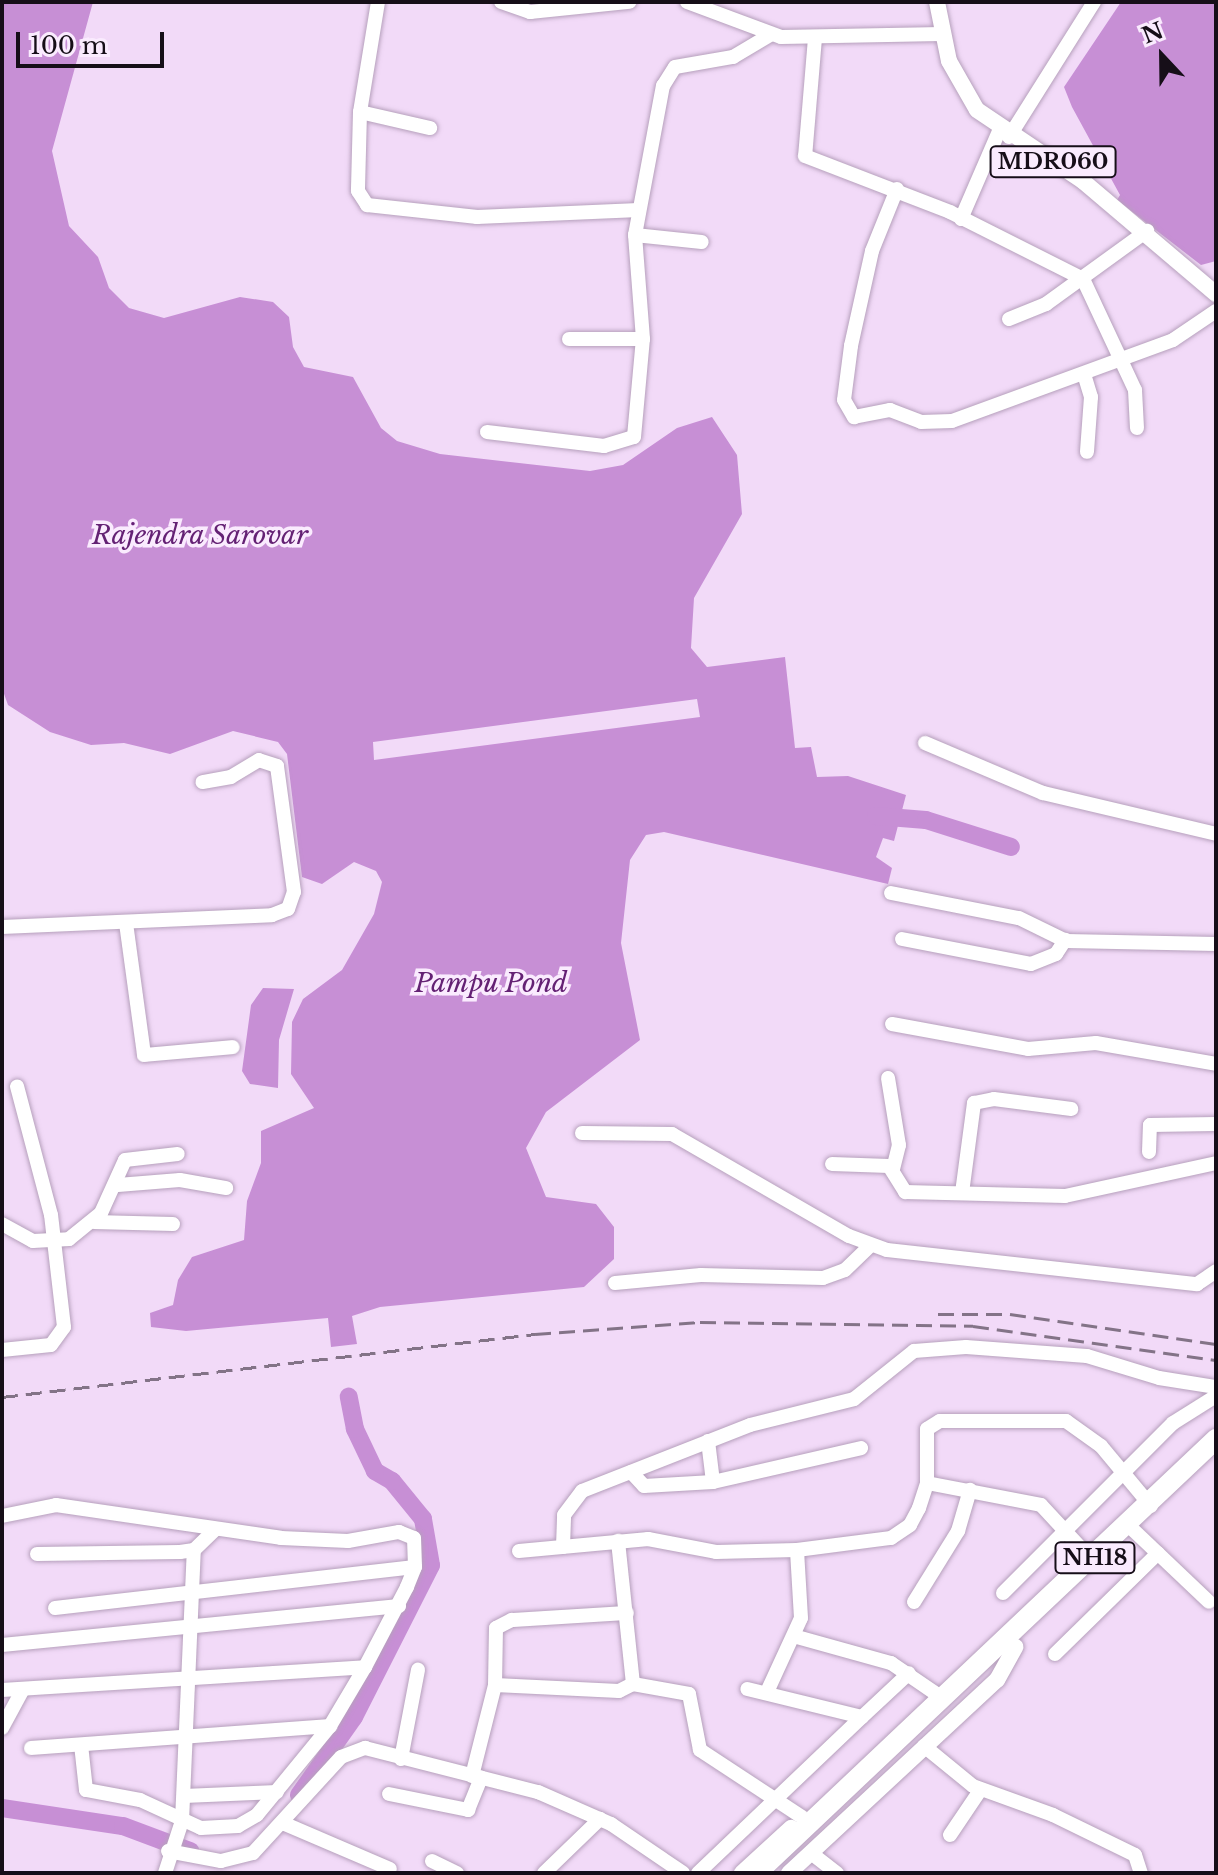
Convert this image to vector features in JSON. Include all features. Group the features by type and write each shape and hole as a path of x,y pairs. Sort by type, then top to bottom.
{"highway":[{"name":"NH18","path":"1014,1641 1092,1560 1133,1530 1151,1506 1216,1439"},
{"name":"NH18","path":"757,1873 1014,1641 1216,1450"},
{"name":"NH18","path":"771,1873 974,1677"}],"main road":[{"name":"MDR060","path":"937,2 942,34 963,92 1005,133 1084,182 1147,231 1216,294"},
{"path":"742,1873 975,1657 1014,1641"},
{"path":"789,1873 997,1680 1014,1641"}],"street":[{"path":"378,2 360,112 358,191 377,211 477,217 639,210"},
{"path":"501,2 530,12 629,2"},
{"path":"687,2 770,35 815,38 942,34"},
{"path":"961,219 1005,133 1094,2"},
{"path":"487,432 547,444 627,443 637,430 643,339 635,235 668,73 733,57 770,35"},
{"path":"815,38 805,156 897,189 1083,279 1135,390 1137,428"},
{"path":"360,112 430,128"},
{"path":"897,189 866,278 844,400 848,413 861,418 890,410 921,422 952,421 1123,359 1191,330 1216,311"},
{"path":"1009,319 1083,279 1147,231"},
{"path":"635,235 702,242"},
{"path":"569,339 643,339"},
{"path":"1084,374 1091,397 1087,452"},
{"path":"925,743 1043,793 1216,834"},
{"path":"2,927 87,919 126,923 272,915 291,904 277,766 259,760 231,777 202,782"},
{"path":"891,893 1019,918 1065,940 1216,944"},
{"path":"126,923 144,1055 233,1047"},
{"path":"902,939 1031,964 1056,954 1065,940"},
{"path":"892,1024 1028,1049 1096,1043 1216,1064"},
{"path":"888,1078 899,1145 893,1169 905,1192 1085,1196 1131,1179 1216,1163"},
{"path":"2,1350 51,1345 61,1338 56,1243 17,1086"},
{"path":"962,1193 974,1103 994,1099 1071,1109"},
{"path":"1149,1152 1150,1125 1216,1124"},
{"path":"582,1133 672,1134 871,1245 1197,1284 1216,1271"},
{"path":"2,1224 33,1241 56,1243 94,1222 118,1185 125,1160 178,1154"},
{"path":"832,1164 893,1169"},
{"path":"118,1185 180,1180 226,1188"},
{"path":"94,1222 173,1224"},
{"path":"615,1283 701,1275 823,1278 845,1270 871,1245"},
{"path":"563,1547 570,1500 708,1441 854,1399 896,1360 934,1347 1087,1356 1159,1378 1216,1387"},
{"path":"1003,1593 1123,1471 1193,1406 1216,1396"},
{"path":"519,1551 618,1541 673,1541 716,1552 797,1550 902,1533 927,1483 927,1429 940,1421 1066,1421 1084,1430 1151,1506"},
{"path":"708,1441 713,1482"},
{"path":"631,1472 644,1486 713,1482 861,1448"},
{"path":"927,1483 1019,1496 1041,1505 1068,1529 1092,1560"},
{"path":"914,1602 958,1531 970,1490"},
{"path":"2,1516 56,1505 214,1531 320,1541 408,1533 417,1551 415,1567 399,1606 330,1726 277,1792 238,1826 218,1830 179,1827 140,1800 86,1790 81,1745"},
{"path":"1133,1530 1209,1602"},
{"path":"37,1554 194,1550 214,1531"},
{"path":"618,1541 633,1684"},
{"path":"165,1873 168,1849 179,1827 184,1796 186,1683 194,1550"},
{"path":"767,1692 797,1637 797,1550"},
{"path":"1055,1654 1158,1553"},
{"path":"55,1608 191,1597 415,1567"},
{"path":"2,1645 399,1606"},
{"path":"389,1794 468,1810 495,1685 495,1634 501,1623 627,1613"},
{"path":"797,1637 909,1673 935,1693"},
{"path":"2,1690 186,1683 365,1667"},
{"path":"401,1759 418,1670"},
{"path":"698,1873 909,1673"},
{"path":"495,1685 619,1691 633,1684 689,1694 700,1750 802,1817"},
{"path":"747,1689 862,1717"},
{"path":"2,1728 22,1691"},
{"path":"31,1748 330,1726"},
{"path":"924,1746 981,1789 1053,1815 1135,1855 1141,1873"},
{"path":"168,1849 238,1859 266,1844 352,1749 538,1792 600,1819 683,1873"},
{"path":"950,1835 981,1789"},
{"path":"184,1796 277,1792"},
{"path":"544,1873 600,1819"},
{"path":"285,1824 390,1869"},
{"path":"811,1853 837,1873"},
{"path":"432,1861 457,1873"}],"water":[{"path":"2,2 93,2 52,151 69,226 98,257 109,288 129,308 164,318 240,297 273,302 289,317 293,347 304,367 353,377 381,428 397,441 440,454 590,471 623,465 677,428 712,417 737,455 742,514 694,598 691,648 707,667 785,657 795,748 811,747 817,777 848,776 906,795 894,841 883,838 876,857 892,868 888,884 664,832 646,835 630,860 621,943 640,1040 546,1112 526,1148 546,1197 596,1204 614,1227 614,1259 584,1287 380,1307 352,1316 357,1344 331,1347 328,1318 186,1331 151,1327 150,1313 173,1305 178,1280 192,1257 244,1240 247,1201 261,1163 261,1131 314,1108 291,1074 292,1022 303,999 342,970 374,914 382,882 376,871 354,862 322,884 302,877 287,754 278,742 233,731 170,754 124,743 91,745 50,732 8,705 3,691","holes":["697,699 700,717 374,760 373,742"]},
{"path":"1121,2 1216,2 1216,261 1201,265 1117,200 1120,195 1064,87"},
{"path":"263,988 294,989 279,1040 278,1088 250,1084 242,1071 251,1005"}],"waterway":[{"path":"876,816 926,820 1011,847"},
{"path":"299,1795 354,1717 431,1565 423,1519 392,1481 375,1471 355,1429 349,1397"},
{"path":"2,1808 123,1826 190,1851"}],"railway":[{"path":"938,1314 1010,1314 1216,1344"},
{"path":"2,1397 535,1334 700,1322 973,1326 1216,1360"}],"water label":[{"name":"Rajendra Sarovar","path":"200,536"},
{"name":"Pampu Pond","path":"491,984"}]}
